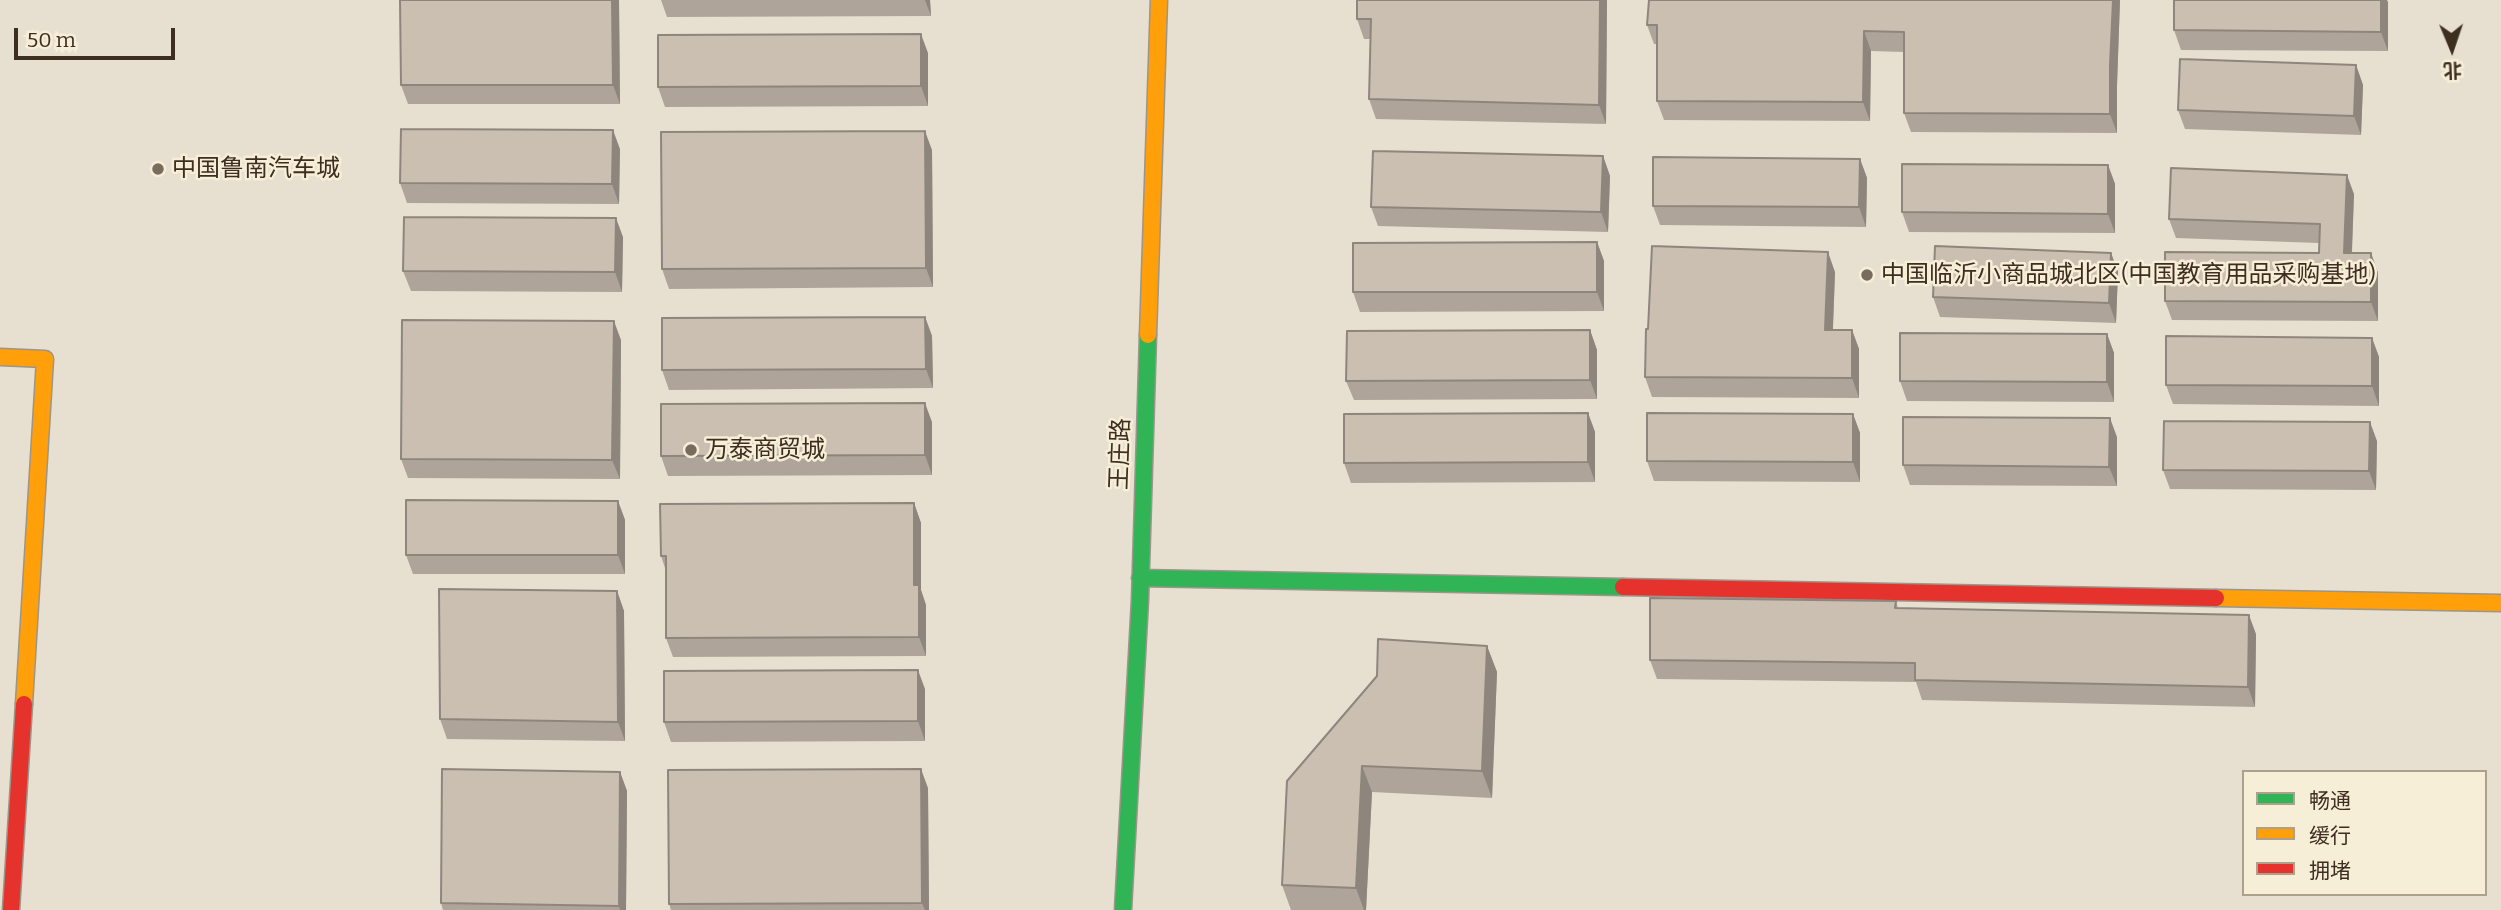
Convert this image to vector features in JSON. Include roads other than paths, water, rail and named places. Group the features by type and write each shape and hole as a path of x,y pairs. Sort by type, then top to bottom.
{"street":[{"name":"王庄路","path":"1123,910 1140,578 1159,0"},
{"path":"0,357 44,359 11,910"},
{"path":"1140,578 2501,603"}],"place":[{"name":"中国鲁南汽车城","path":"158,169"},
{"name":"中国临沂小商品城北区(中国教育用品采购基地)","path":"1867,275"},
{"name":"万泰商贸城","path":"691,450"}]}
